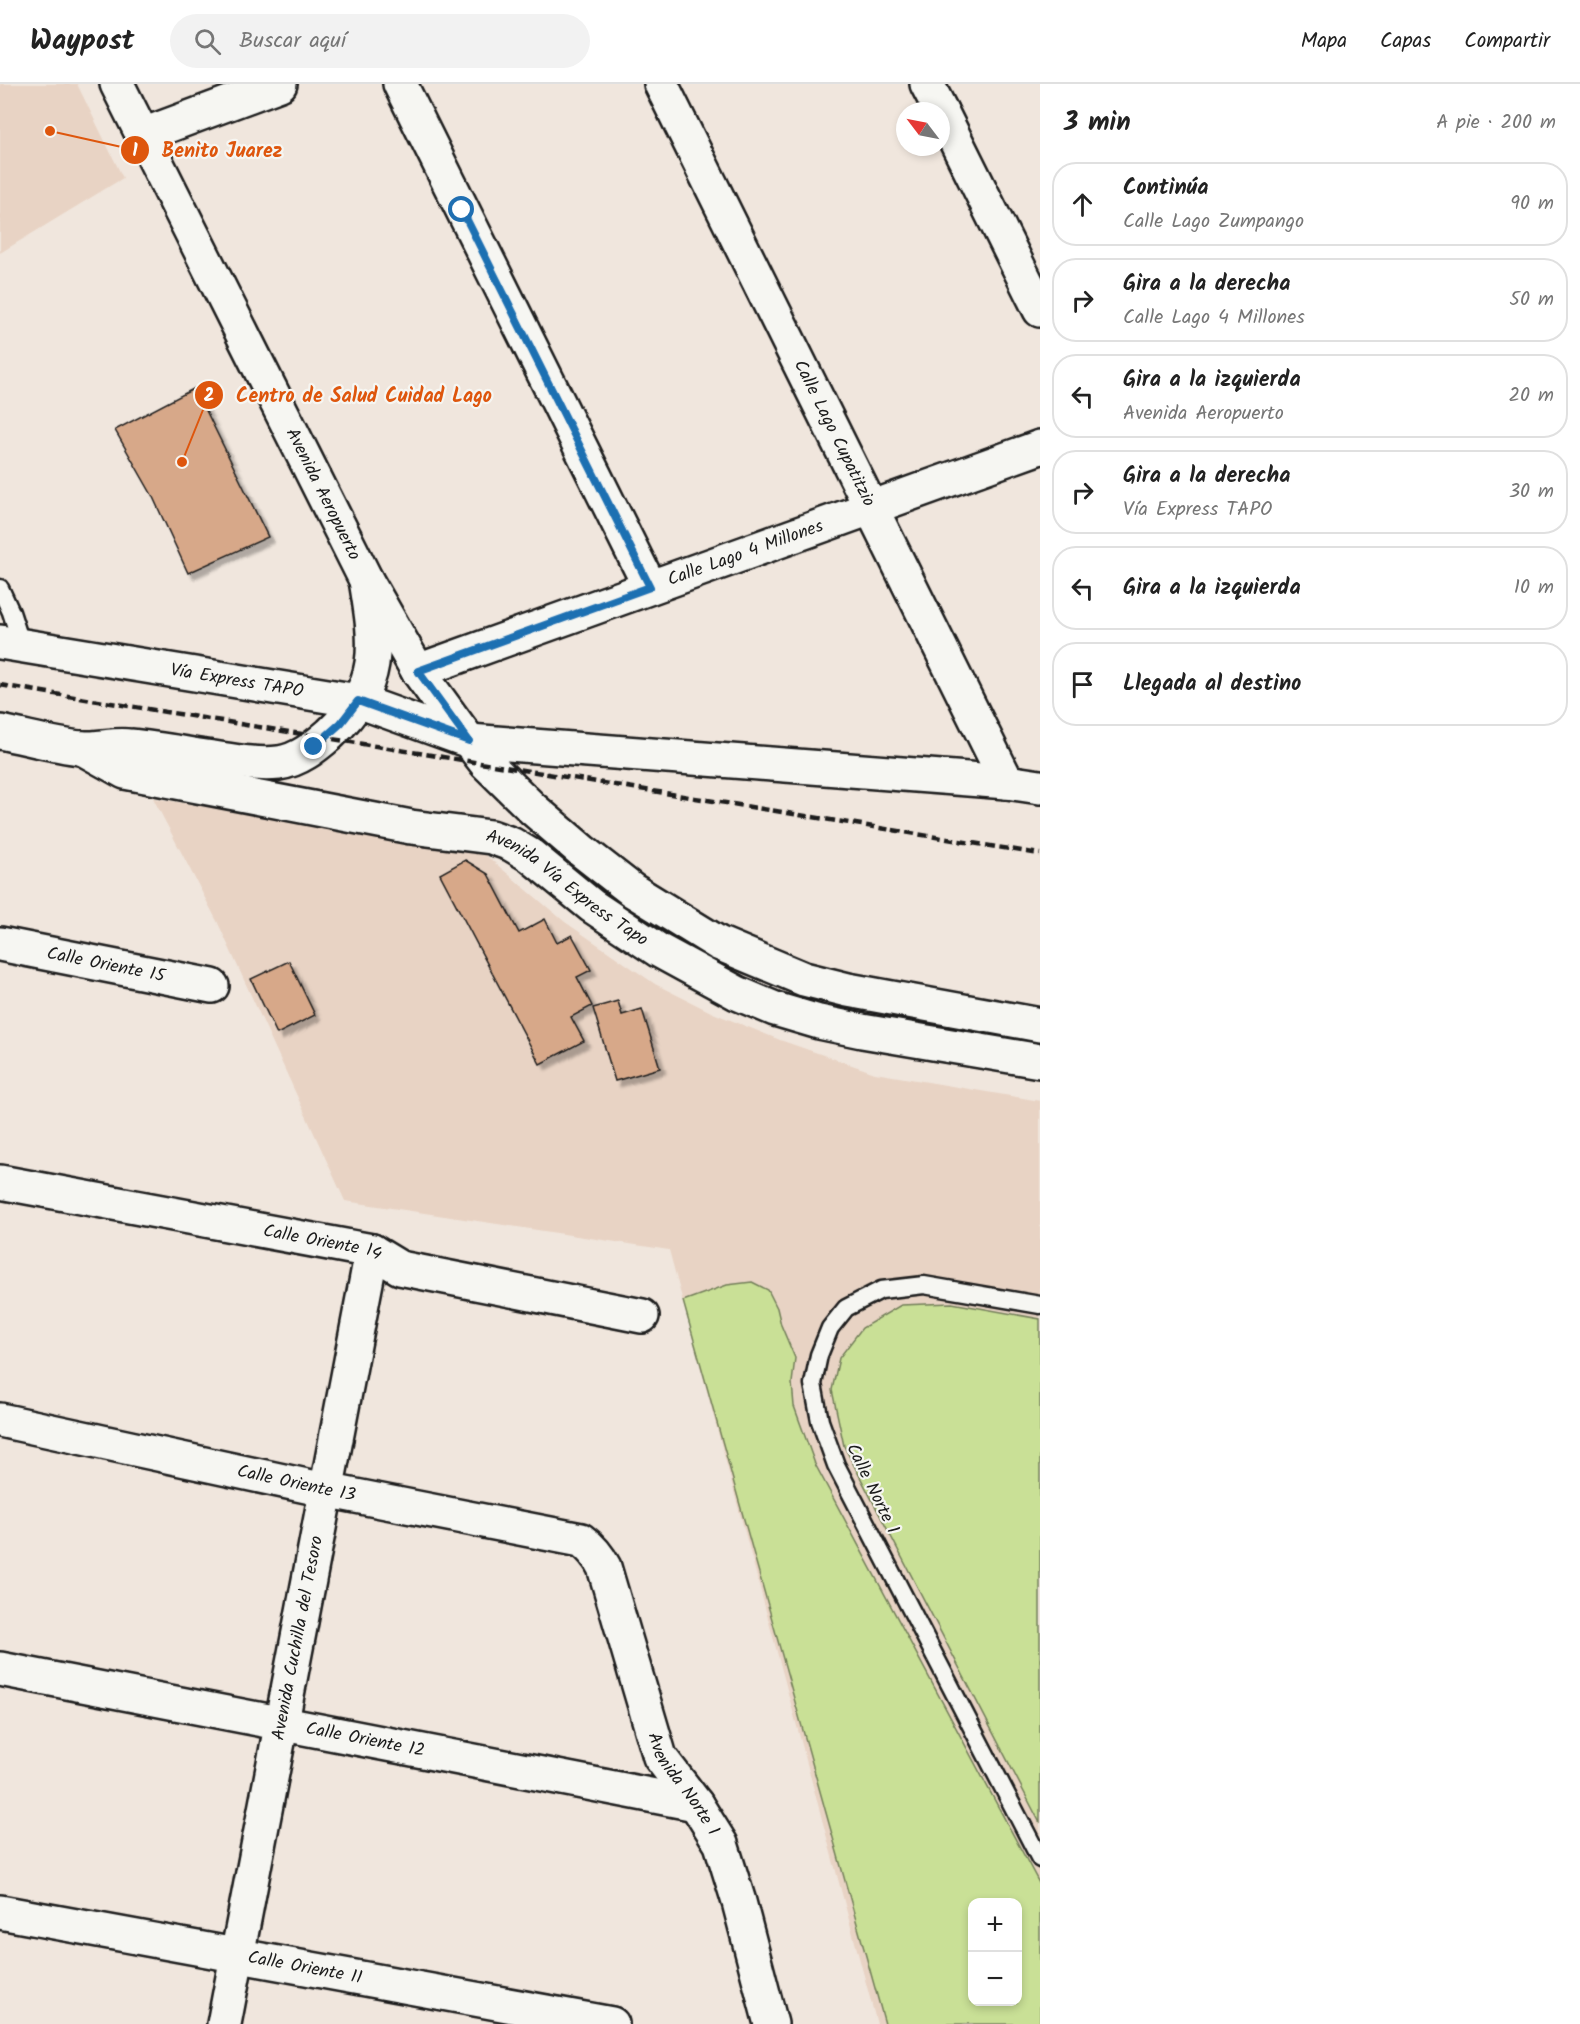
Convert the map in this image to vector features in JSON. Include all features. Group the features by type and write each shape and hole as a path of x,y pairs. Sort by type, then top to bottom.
{"street":[{"name":"Avenida Aeropuerto","path":"117,84 366,580 418,671 478,752"},
{"path":"143,135 280,84"},
{"path":"400,84 650,587"},
{"name":"Calle Lago Cupatitzio","path":"661,84 1007,782"},
{"path":"927,84 936,102"},
{"path":"950,129 1040,310"},
{"name":"Calle Lago 4 Millones","path":"418,671 1040,447"},
{"path":"0,732 82,748 128,746 251,764 281,763 303,755 326,738 341,723 358,701 372,667 375,647 374,627 366,580"},
{"name":"Vía Express TAPO","path":"11,644 358,701 478,752"},
{"name":"Avenida Vía Express Tapo","path":"82,748 125,772 411,827 491,837 511,844 531,856 592,906 658,950 736,993 774,1009 862,1031 1040,1061"},
{"path":"478,752 1007,782 1040,787"},
{"name":"Avenida Vía Express Tapo","path":"478,752 533,809 582,851 632,890 718,943 794,975 826,985 915,1004 1040,1025"},
{"name":"Calle Oriente 15","path":"0,944 212,986"},
{"name":"Calle Oriente 14","path":"0,1182 372,1251 400,1269 642,1316"},
{"name":"Avenida Cuchilla del Tesoro","path":"224,2024 372,1251"},
{"name":"Calle Oriente 13","path":"0,1420 325,1490 581,1540 591,1547"},
{"name":"Avenida Norte 1","path":"591,1547 604,1567 660,1757 696,1804 721,1844 739,1902 771,2024"},
{"name":"Calle Oriente 12","path":"0,1669 696,1804"},
{"name":"Calle Oriente 11","path":"0,1912 612,2024"}],"lane":[{"path":"0,588 11,644"},
{"name":"Calle Norte 1","path":"1040,1305 924,1285 881,1290 846,1308 830,1328 819,1355 813,1384 820,1421 836,1465 1040,1859"}],"shaded area":[{"path":"0,84 77,84 123,178 0,253"},
{"path":"153,798 483,853 565,922 655,984 713,1013 780,1040 875,1073 1040,1101 1040,2024 877,2024 669,1250 345,1201 218,923"}],"green space":[{"path":"752,1282 768,1290 777,1308 781,1325 795,1358 792,1383 794,1406 815,1464 1040,1885 1040,2024 885,2024 683,1301 727,1285"},
{"path":"952,1303 1040,1319 1040,1823 844,1446 832,1390 839,1358 862,1328 901,1305"}],"building":[{"path":"195,388 268,537 188,573 152,495 115,430"},
{"path":"465,860 488,874 519,933 545,919 557,943 572,935 591,970 577,977 592,1006 571,1017 584,1041 540,1064 440,874"},
{"path":"289,961 315,1015 277,1034 251,979"},
{"path":"618,1001 622,1015 642,1009 660,1068 615,1081 593,1008"}],"railway":[{"path":"0,685 1040,854"}],"place":[{"name":"Benito Juarez","path":"50,131"},
{"name":"Centro de Salud Cuidad Lago","path":"182,462"}],"route":[{"path":"314,747 341,723 358,701 469,741 418,671 650,587 462,210"}]}
